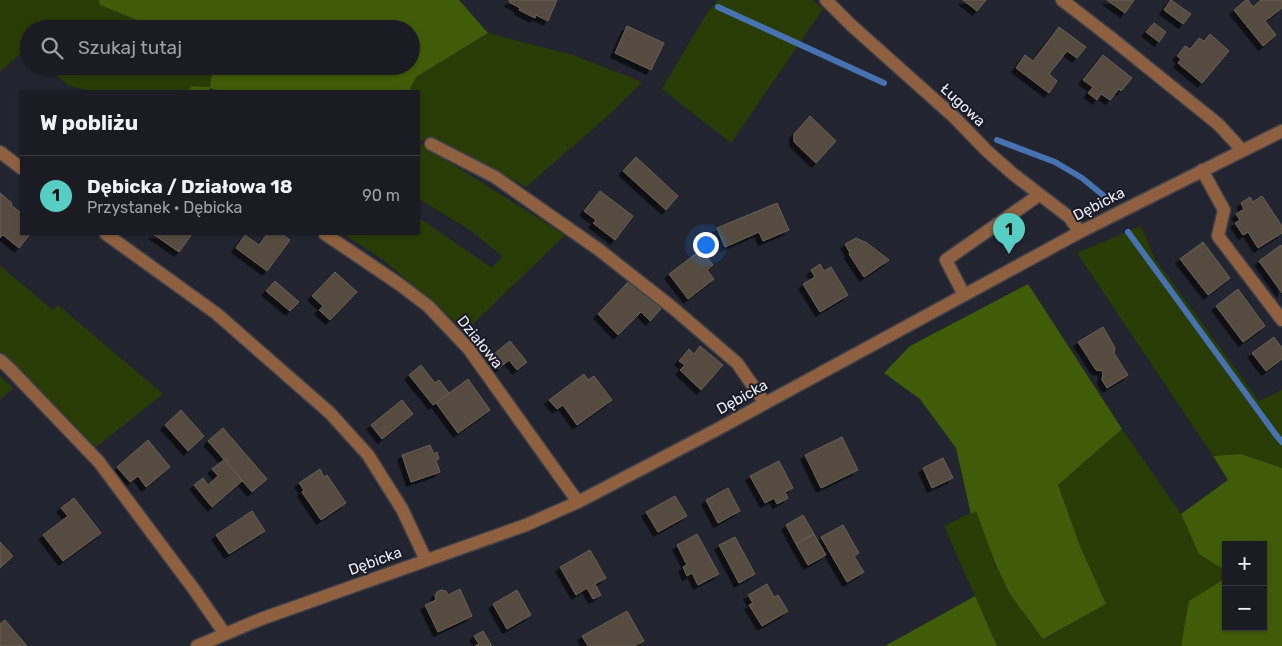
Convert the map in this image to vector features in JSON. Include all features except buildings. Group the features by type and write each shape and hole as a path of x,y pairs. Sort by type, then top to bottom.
{"street":[{"name":"Ługowa","path":"826,0 954,117 987,151 1013,174 1069,217 1080,232"},
{"path":"1062,0 1218,124 1242,150"},
{"name":"Dębicka","path":"197,646 270,616 526,525 578,502 701,438 1080,232 1282,131"},
{"path":"431,144 494,177 598,249 673,308 737,363 765,403"},
{"path":"0,152 20,167"},
{"path":"1202,170 1224,210 1218,236 1282,320"},
{"path":"964,295 946,260 1040,194"},
{"path":"107,235 217,314 330,413 368,455 402,509 426,560"},
{"name":"Działowa","path":"326,235 428,306 468,348 578,502"},
{"path":"0,360 99,462 225,634"}],"green space":[{"path":"0,0 99,0 100,5 137,20 20,20 20,54 0,72"},
{"path":"99,0 459,0 488,33 420,75 420,20 137,20 100,5"},
{"path":"718,0 813,0 823,9 731,143 662,89 707,13"},
{"path":"488,33 573,55 642,82 610,114 526,187 433,137 420,142 420,90 410,90 416,77"},
{"path":"55,75 212,75 210,87 191,86 189,90 86,90 70,86"},
{"path":"212,75 419,75 416,77 410,90 215,90 210,88 210,90 189,90 191,86 210,87"},
{"path":"420,144 565,235 466,331 381,258 345,235 420,235 420,219 492,268 502,256 470,230 420,200"},
{"path":"1141,226 1155,259 1259,401 1282,390 1282,468 1241,454 1213,456 1077,253"},
{"path":"0,266 53,310 58,305 163,394 95,448 0,351"},
{"path":"1028,284 1122,429 1058,485 1080,546 1106,604 1043,639 1010,594 996,565 976,511 971,514 956,448 920,399 884,373 910,346"},
{"path":"0,376 13,388 0,400"},
{"path":"1122,429 1181,514 1199,554 1222,568 1222,581 1190,601 1181,646 997,646 944,526 976,510 996,565 1010,594 1044,639 1106,604 1080,546 1058,485"},
{"path":"1241,454 1282,468 1282,646 1181,646 1189,601 1222,580 1222,631 1267,631 1267,541 1222,541 1222,568 1199,554 1181,514 1228,480 1213,456"},
{"path":"975,596 997,646 885,646"}],"waterway":[{"path":"718,7 884,83"},
{"path":"997,140 1055,162 1082,178 1104,196"},
{"path":"1128,232 1282,442"}],"place":[{"name":"Dębicka / Działowa 18","path":"1009,254"}]}
